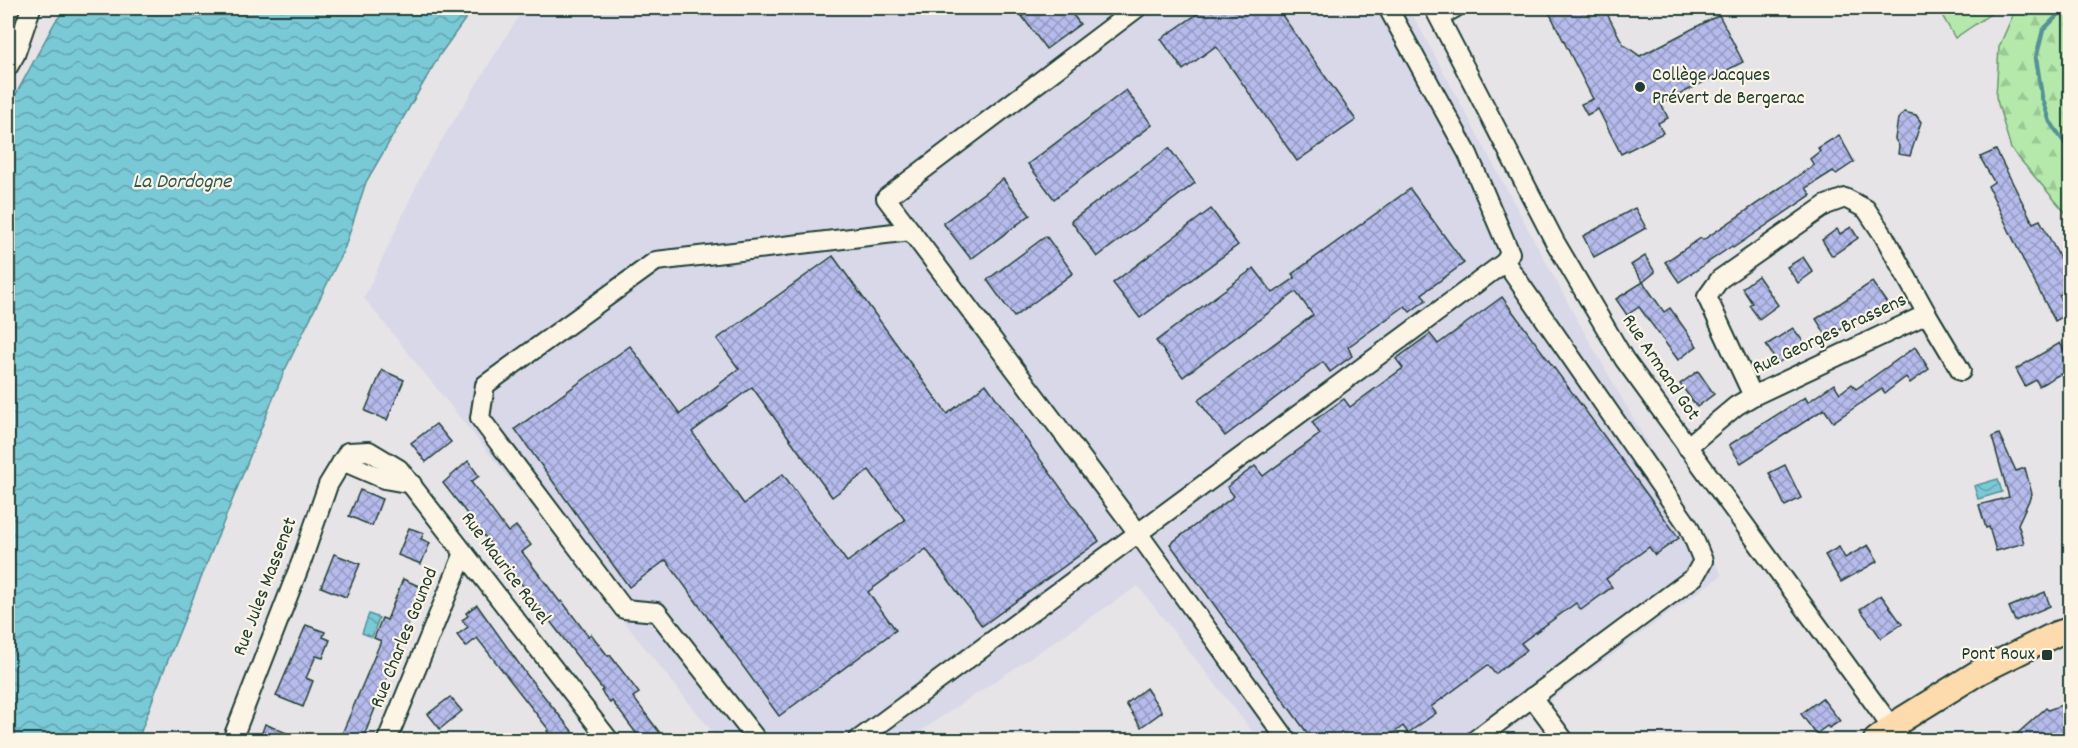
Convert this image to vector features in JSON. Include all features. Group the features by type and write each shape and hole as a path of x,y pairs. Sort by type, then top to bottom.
{"main road":[{"path":"1889,737 1903,719 1979,672 2056,634 2070,630"}],"street":[{"path":"8,67 15,55 31,8"},
{"path":"1137,8 886,198 1138,533 1287,741"},
{"path":"858,741 1505,262 1510,253 1468,153 1388,8"},
{"path":"1436,12 1455,8"},
{"name":"Rue Armand Got","path":"1436,12 1555,242 1624,360 1889,737"},
{"name":"Rue Georges Brassens","path":"1753,396 1707,297 1720,279 1826,205 1845,198 1866,209 1961,370"},
{"path":"757,741 657,612 624,609 480,418 485,385 656,261 911,231"},
{"path":"1474,741 1694,577 1703,561 1689,526 1505,262"},
{"name":"Rue Georges Brassens","path":"1687,447 1736,406 1753,396 1927,314"},
{"name":"Rue Maurice Ravel","path":"345,457 369,451 399,469 609,741"},
{"name":"Rue Jules Massenet","path":"232,741 302,560 328,485 345,457"},
{"name":"Rue Charles Gounod","path":"387,741 464,553"},
{"path":"1532,697 1564,741"}],"shaded area":[{"path":"524,8 1409,8 1573,312 1722,575 1495,740 1259,740 1138,586 907,740 719,740 364,298 425,167"}],"green space":[{"path":"1938,8 1999,8 1955,38"},
{"path":"2016,8 2070,8 2070,218 2011,149 1996,97 1999,47"}],"water":[{"name":"La Dordogne","path":"66,8 473,8 439,56 366,182 345,247 283,374 138,740 8,740 8,109 55,22"},
{"path":"1998,479 2002,492 1978,499 1974,486"},
{"path":"369,614 379,618 372,637 362,633"}],"building":[{"path":"1016,8 1068,8 1080,24 1046,49"},
{"path":"1206,8 1277,8 1356,120 1297,161 1216,46 1183,70 1161,39"},
{"name":"Collège Jacques Prévert de Bergerac","path":"1547,8 1604,8 1623,44 1640,56 1719,15 1743,62 1661,104 1668,118 1658,123 1663,133 1621,154 1598,109 1587,115 1581,104 1593,99"},
{"path":"1126,90 1152,125 1054,199 1028,164"},
{"path":"1904,112 1916,115 1921,122 1910,156 1898,154 1899,146 1895,139 1898,119"},
{"path":"1839,135 1854,162 1836,174 1833,171 1806,188 1811,195 1679,282 1665,262 1701,238 1703,240 1814,165 1810,159 1820,151 1818,148"},
{"path":"1169,148 1195,183 1097,257 1071,221"},
{"path":"1996,150 2033,223 2040,220 2070,273 2070,290 2059,295 2068,314 2055,321 1988,186 1994,182 1980,157"},
{"path":"1003,179 1030,215 971,259 943,223"},
{"path":"1410,189 1464,263 1422,294 1426,300 1410,312 1405,306 1348,347 1352,356 1330,372 1323,362 1225,436 1198,400 1313,315 1296,292 1183,377 1156,341 1254,268 1273,293 1295,278 1292,274"},
{"path":"1635,208 1646,228 1594,257 1583,236"},
{"path":"1211,209 1238,245 1140,318 1113,283"},
{"path":"1851,227 1858,238 1832,256 1822,240 1837,229 1840,234"},
{"path":"1046,236 1073,273 1014,317 987,280"},
{"path":"833,256 947,414 986,384 1099,541 982,626 926,549 868,592 896,630 779,716 666,560 629,587 515,429 630,346 680,414 739,369 717,339","holes":["752,387 832,497 869,470 905,520 847,562 783,474 744,504 692,432"]},
{"path":"1645,256 1655,272 1643,282 1631,265"},
{"path":"1803,257 1813,272 1798,283 1787,267"},
{"path":"1758,276 1778,305 1759,319 1749,305 1752,303 1742,288"},
{"path":"1643,282 1664,312 1670,308 1697,346 1678,360 1639,307 1627,315 1616,299"},
{"path":"1872,282 1889,306 1871,319 1866,313 1828,338 1816,319"},
{"path":"1502,297 1679,538 1655,555 1649,547 1606,579 1612,587 1581,610 1576,603 1521,643 1527,650 1495,674 1488,665 1431,707 1436,713 1408,733 1403,726 1383,741 1313,741 1170,544 1234,496 1227,487 1255,466 1263,476 1320,434 1312,422 1344,399 1350,407 1403,368 1396,359 1430,334 1438,344"},
{"path":"1793,328 1805,344 1778,363 1766,345"},
{"path":"2060,343 2070,360 2070,371 2039,386 2036,380 2025,386 2016,369"},
{"path":"1915,347 1929,369 1910,383 1906,377 1885,393 1882,389 1833,422 1824,409 1741,463 1729,445 1805,397 1808,402 1834,384 1840,393 1852,384 1856,389"},
{"path":"382,370 404,380 387,420 365,411"},
{"path":"1698,371 1714,394 1697,407 1680,384"},
{"path":"436,424 451,442 426,462 411,443"},
{"path":"1999,434 2016,471 2025,468 2032,494 2018,524 2024,543 1996,551 1979,505 2009,497 1992,437"},
{"path":"468,461 479,476 471,482 508,532 516,526 531,545 522,552 588,636 591,634 608,656 610,655 639,693 633,697 666,741 642,741 612,701 610,703 601,691 603,690 506,564 503,566 486,544 489,542 443,483"},
{"path":"1785,465 1801,498 1785,506 1769,473"},
{"path":"360,490 382,499 372,526 349,516"},
{"path":"409,528 424,533 421,539 430,543 421,564 398,555"},
{"path":"1868,545 1878,561 1841,582 1825,555 1839,547 1845,558"},
{"path":"334,554 360,564 346,597 321,587"},
{"path":"403,579 423,588 362,741 339,741 381,641 374,638 382,618 387,620"},
{"path":"2045,592 2050,606 2015,621 2009,607"},
{"path":"1881,595 1902,624 1881,638 1860,609"},
{"path":"477,605 527,675 580,741 554,741 547,731 549,730 477,638 466,647 457,635 468,627 462,620 468,616 466,613"},
{"path":"306,625 325,632 323,637 330,640 323,658 316,656 306,678 313,681 303,707 276,696"},
{"path":"1146,688 1162,712 1141,727 1126,704"},
{"path":"450,697 462,711 440,729 428,714"},
{"path":"1822,698 1840,721 1816,734 1801,714"},
{"path":"2070,702 2070,727 2050,741 2009,741 2046,708 2048,710"},
{"path":"265,724 303,740 303,741 259,741"}],"waterway":[{"path":"2065,8 2043,30 2036,58 2042,97 2050,122 2070,150"}],"place":[{"name":"Collège Jacques Prévert de Bergerac","path":"1640,87"},
{"name":"Pont Roux","path":"2047,655"}]}
